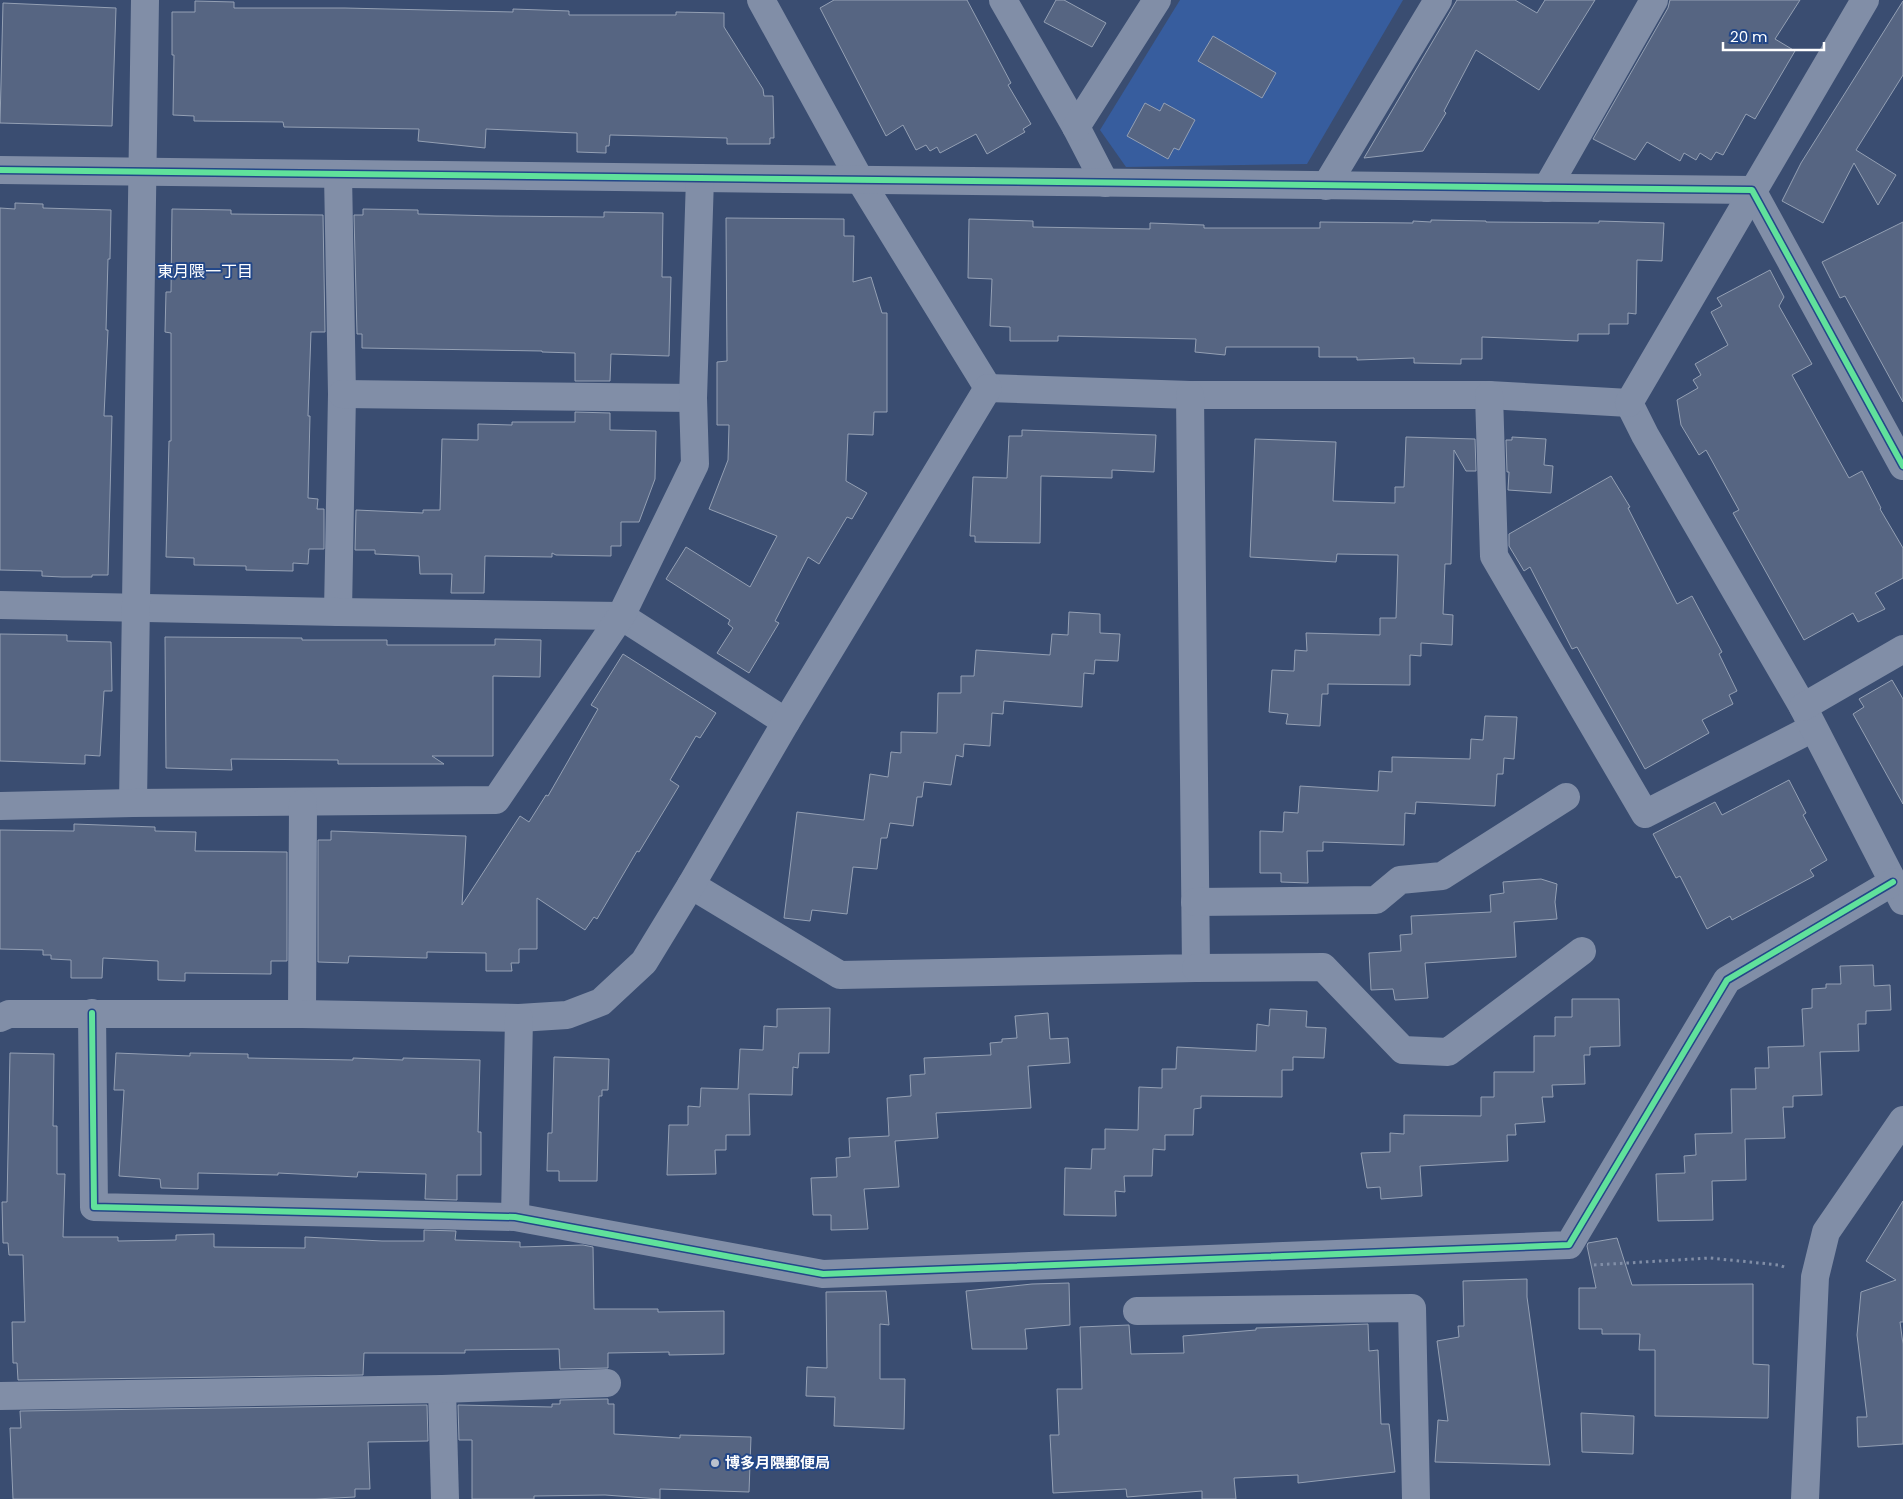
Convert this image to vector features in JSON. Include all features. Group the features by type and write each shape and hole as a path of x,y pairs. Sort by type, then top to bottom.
{"street":[{"path":"132,803 145,0"},
{"path":"761,0 860,180 988,388"},
{"path":"1003,0 1105,183"},
{"path":"1076,128 1157,0"},
{"path":"1326,186 1438,0"},
{"path":"1547,188 1654,0"},
{"path":"1629,403 1865,0"},
{"path":"0,170 1752,190"},
{"path":"338,174 342,394 338,612"},
{"path":"0,806 496,800 621,616 695,464 693,398 700,178"},
{"path":"1752,190 1903,466"},
{"path":"988,388 1190,395 1489,395 1629,403"},
{"path":"0,1018 9,1014 92,1013 519,1018 566,1015 601,1002 644,962 786,722 988,388"},
{"path":"342,394 693,398"},
{"path":"1190,395 1196,968"},
{"path":"1489,395 1494,556 1645,814 1808,717 1903,649"},
{"path":"92,1013 94,1207 515,1217 823,1274 1569,1245 1726,980 1898,891 1808,717 1655,452 1629,403"},
{"path":"0,605 621,616 786,722"},
{"path":"1195,902 1376,900 1400,880 1442,876 1566,797"},
{"path":"302,1014 303,803"},
{"path":"691,885 840,976 1323,967 1403,1050 1448,1052 1582,950"},
{"path":"515,1217 519,1018"},
{"path":"1805,1499 1816,1277 1826,1232 1903,1120"},
{"path":"1137,1311 1412,1308 1416,1499"},
{"path":"0,1396 442,1389 607,1383"},
{"path":"442,1389 445,1499"}],"path":[{"path":"1569,1245 1568,1267 1710,1258 1779,1265 1816,1277"}],"shaded area":[{"path":"1180,0 1403,0 1307,164 1126,167 1100,130"}],"building":[{"path":"834,0 967,0 1011,83 1008,85 1031,124 1023,129 1025,132 987,154 976,134 940,153 937,147 930,151 926,145 916,150 903,125 886,136 820,8"},
{"path":"1056,0 1064,0 1106,23 1092,47 1044,22"},
{"path":"1457,0 1515,0 1537,13 1545,0 1595,0 1539,90 1476,50 1444,111 1446,113 1423,151 1364,158"},
{"path":"1670,0 1800,0 1775,39 1795,51 1755,119 1746,114 1723,155 1716,152 1711,160 1700,153 1696,160 1684,153 1680,161 1647,142 1635,160 1593,139 1668,8"},
{"path":"195,1 234,2 234,8 345,8 513,12 513,9 569,11 569,15 676,15 676,12 724,13 724,27 763,89 764,96 773,96 774,138 770,138 770,144 727,144 727,138 610,135 609,146 606,146 606,153 577,152 577,133 486,129 485,148 418,141 419,129 284,127 283,122 194,121 194,116 173,115 174,55 172,55 172,12 195,12"},
{"path":"1903,1 1903,75 1856,150 1896,175 1878,205 1854,163 1823,223 1782,201 1801,163"},
{"path":"3,3 116,8 112,126 0,123"},
{"path":"1213,36 1276,73 1262,98 1198,61"},
{"path":"1145,103 1160,111 1164,103 1195,120 1179,150 1174,148 1168,159 1127,136"},
{"path":"15,203 43,204 43,208 111,210 104,416 112,416 108,575 62,577 42,576 42,571 0,570 0,208 15,209"},
{"path":"172,209 231,210 231,214 323,215 325,332 311,332 308,498 318,499 317,509 324,509 324,549 309,549 308,564 293,563 293,571 246,570 246,566 194,565 194,558 166,557 169,441 171,441 171,333 165,332 166,292 171,292"},
{"path":"363,209 418,210 418,214 496,216 604,217 604,212 663,213 662,277 671,277 669,356 611,354 610,381 575,381 575,353 362,348 362,334 357,334 354,215 363,215"},
{"path":"726,218 844,219 844,236 854,236 853,282 871,277 882,313 887,313 887,412 874,412 873,435 848,434 846,481 867,493 852,519 847,517 819,564 808,557 775,621 779,623 749,673 717,653 733,628 728,624 730,620 666,579 686,547 750,587 777,536 709,509 728,460 729,425 717,425 717,362 727,361"},
{"path":"969,219 1033,221 1033,227 1150,229 1150,223 1204,225 1204,228 1320,228 1320,222 1413,223 1413,221 1431,222 1431,220 1664,223 1662,261 1637,260 1636,314 1628,313 1628,324 1609,324 1609,334 1578,334 1578,341 1482,337 1482,359 1461,359 1461,364 1414,363 1414,358 1357,360 1357,357 1319,357 1319,347 1226,347 1225,355 1195,352 1196,339 1058,336 1058,341 1010,341 1010,327 990,326 992,279 968,278"},
{"path":"1903,222 1903,402 1845,296 1840,298 1822,262"},
{"path":"1770,270 1784,297 1779,306 1812,364 1792,375 1849,478 1862,471 1880,509 1903,548 1903,578 1875,593 1885,609 1858,622 1853,613 1804,640 1733,513 1739,510 1706,450 1699,455 1681,425 1677,400 1698,388 1693,380 1701,375 1695,364 1728,345 1711,312 1722,306 1717,298"},
{"path":"575,412 610,413 610,430 656,431 655,479 639,522 621,522 621,546 611,546 611,556 556,555 552,553 552,557 485,556 484,593 451,593 452,574 420,574 419,556 375,554 375,550 355,550 356,510 423,513 423,510 440,510 442,439 478,440 478,424 512,425 512,422 575,422"},
{"path":"1022,430 1156,435 1154,472 1112,470 1112,478 1041,476 1040,543 975,542 975,536 970,536 973,477 1007,478 1009,436 1022,436"},
{"path":"1406,437 1475,439 1476,471 1466,471 1454,450 1451,564 1445,564 1443,614 1453,615 1452,645 1421,643 1421,656 1410,655 1410,685 1328,684 1328,694 1322,694 1320,726 1286,724 1288,714 1269,712 1272,670 1294,671 1295,650 1307,651 1306,633 1380,635 1380,618 1396,618 1398,555 1337,554 1336,562 1250,557 1255,439 1336,442 1333,501 1395,503 1395,487 1404,487"},
{"path":"1512,437 1546,439 1544,465 1553,466 1551,493 1508,490 1509,472 1507,472 1506,440 1512,440"},
{"path":"1611,476 1630,507 1628,508 1677,604 1692,596 1722,652 1719,654 1737,691 1729,695 1733,704 1702,720 1709,733 1645,769 1577,647 1572,649 1530,567 1524,571 1509,546 1509,534"},
{"path":"1069,612 1100,614 1100,633 1120,634 1118,661 1095,660 1094,674 1084,673 1082,707 1004,701 1003,714 992,713 990,746 964,744 963,757 956,755 951,785 924,782 922,797 917,797 913,826 890,823 887,838 881,838 877,869 853,867 847,914 812,910 810,921 784,918 797,812 864,820 870,774 888,777 891,752 901,753 901,732 937,733 938,693 961,693 961,676 974,676 976,650 1050,655 1052,634 1068,635"},
{"path":"0,634 67,635 67,641 111,642 112,691 104,691 100,756 85,755 85,764 0,761"},
{"path":"165,637 387,640 387,645 495,645 495,639 541,640 540,677 493,676 493,756 432,756 444,764 338,764 338,760 231,759 232,770 166,768"},
{"path":"623,654 716,713 700,738 696,736 670,780 679,786 639,852 637,851 597,919 594,917 585,930 537,898 537,949 519,949 519,963 511,963 512,971 486,971 486,953 427,952 427,958 349,956 348,963 318,962 318,840 331,840 331,831 466,836 462,905 520,816 529,822 546,795 548,796 598,709 591,705"},
{"path":"1892,680 1903,699 1903,804 1853,714 1864,707 1859,699"},
{"path":"1485,716 1517,717 1514,759 1504,758 1503,774 1497,774 1495,806 1416,802 1415,814 1405,813 1404,845 1323,842 1323,851 1307,851 1308,883 1281,882 1281,873 1260,873 1260,831 1283,832 1284,812 1298,813 1300,786 1378,791 1379,771 1392,772 1392,757 1470,759 1471,739 1483,740"},
{"path":"1789,780 1806,813 1803,815 1827,860 1810,870 1814,876 1732,920 1730,916 1707,929 1680,876 1676,878 1653,834 1715,802 1722,815"},
{"path":"74,824 155,827 155,831 196,832 195,851 287,852 287,961 271,961 271,974 185,973 185,981 158,980 158,961 103,958 102,978 71,978 71,960 51,959 51,955 43,955 43,950 0,949 0,830 74,831"},
{"path":"1541,879 1557,884 1555,902 1557,919 1514,922 1516,957 1425,963 1428,998 1395,1000 1393,989 1371,990 1369,953 1401,951 1400,935 1412,934 1411,916 1491,912 1490,895 1504,893 1503,882"},
{"path":"1873,965 1874,986 1890,985 1891,1010 1866,1011 1866,1024 1858,1024 1859,1051 1820,1052 1822,1095 1793,1096 1793,1107 1783,1107 1785,1138 1745,1139 1746,1180 1712,1181 1713,1220 1658,1221 1656,1174 1685,1173 1684,1156 1696,1155 1695,1134 1732,1133 1731,1089 1756,1089 1755,1068 1769,1068 1768,1047 1804,1046 1802,1009 1812,1008 1812,989 1826,988 1826,984 1841,984 1840,966"},
{"path":"1572,999 1619,999 1620,1046 1590,1047 1590,1055 1584,1055 1585,1084 1552,1085 1553,1097 1542,1097 1545,1122 1515,1124 1516,1135 1507,1135 1508,1161 1420,1166 1422,1196 1381,1199 1380,1187 1367,1188 1361,1153 1390,1152 1390,1133 1404,1134 1404,1115 1481,1116 1481,1097 1494,1097 1494,1072 1534,1072 1534,1036 1555,1036 1555,1017 1572,1017"},
{"path":"830,1008 829,1053 799,1053 798,1068 793,1067 792,1095 749,1094 750,1135 726,1135 726,1150 715,1150 716,1174 667,1175 669,1125 688,1125 688,1106 700,1107 701,1088 738,1089 740,1049 763,1050 764,1026 777,1027 777,1009"},
{"path":"1270,1009 1307,1011 1306,1027 1326,1028 1324,1058 1293,1057 1293,1070 1282,1070 1282,1097 1201,1096 1201,1108 1194,1109 1193,1135 1165,1135 1165,1150 1153,1149 1152,1176 1124,1176 1125,1192 1115,1191 1116,1216 1064,1215 1065,1168 1091,1169 1092,1149 1105,1149 1105,1129 1138,1130 1139,1087 1162,1088 1162,1069 1176,1069 1177,1047 1256,1051 1257,1024 1269,1026"},
{"path":"1048,1013 1050,1039 1068,1038 1070,1063 1028,1066 1031,1108 936,1113 938,1138 895,1141 899,1187 864,1189 868,1229 831,1230 831,1215 813,1215 811,1178 837,1177 836,1158 850,1157 849,1138 889,1136 887,1098 911,1096 910,1075 925,1074 924,1058 991,1055 990,1043 1002,1042 1002,1039 1017,1038 1015,1016"},
{"path":"10,1053 54,1054 53,1126 57,1126 57,1174 65,1174 63,1237 118,1237 118,1241 176,1240 176,1235 214,1234 214,1247 305,1248 305,1237 424,1241 424,1230 456,1231 455,1240 520,1242 520,1247 583,1245 593,1247 594,1309 658,1309 658,1312 724,1311 724,1354 669,1355 669,1352 608,1353 608,1368 560,1369 559,1349 465,1350 465,1353 364,1353 363,1375 18,1380 17,1363 13,1363 12,1322 25,1322 23,1255 9,1255 8,1243 3,1243 2,1202 7,1202"},
{"path":"116,1053 190,1056 190,1053 248,1054 248,1058 480,1060 478,1132 481,1132 481,1175 457,1175 457,1200 425,1199 426,1174 358,1172 357,1177 278,1173 278,1175 198,1173 198,1189 161,1188 160,1179 119,1176 124,1090 114,1090"},
{"path":"554,1057 609,1059 608,1090 602,1090 602,1096 599,1096 597,1181 559,1181 559,1171 547,1171 548,1133 552,1133"},
{"path":"1903,1201 1903,1322 1900,1322 1903,1344 1903,1444 1858,1447 1857,1417 1867,1417 1857,1335 1861,1292 1896,1280 1866,1261"},
{"path":"1617,1238 1632,1285 1753,1284 1753,1364 1769,1365 1768,1418 1655,1416 1655,1350 1639,1350 1640,1334 1602,1334 1602,1329 1579,1329 1579,1288 1596,1288 1587,1246 1588,1243"},
{"path":"1527,1279 1527,1297 1550,1465 1435,1462 1438,1420 1448,1421 1437,1341 1459,1337 1458,1326 1464,1326 1463,1281"},
{"path":"1069,1283 1070,1325 1025,1329 1027,1349 972,1349 966,1291 1032,1284"},
{"path":"886,1291 889,1325 880,1324 880,1379 905,1379 904,1429 834,1426 835,1397 806,1396 807,1367 827,1368 826,1292"},
{"path":"1368,1324 1369,1351 1378,1350 1381,1424 1389,1424 1395,1472 1298,1483 1298,1475 1234,1478 1236,1499 1202,1499 1202,1491 1127,1497 1126,1489 1053,1493 1050,1435 1059,1435 1057,1389 1082,1389 1080,1327 1129,1325 1131,1354 1184,1353 1183,1336 1256,1330 1256,1328"},
{"path":"608,1399 608,1404 614,1404 614,1434 680,1438 680,1435 751,1437 749,1492 660,1489 660,1499 605,1495 534,1496 534,1499 472,1499 472,1440 459,1440 458,1405 552,1407 552,1404 560,1404 560,1400"},
{"path":"427,1405 428,1441 368,1442 370,1489 355,1489 355,1497 315,1499 13,1499 10,1428 21,1428 20,1411"},
{"path":"1581,1413 1634,1416 1633,1454 1582,1452"}],"cycle path":[{"path":"0,170 1752,190 1903,466"},
{"path":"92,1013 94,1207 515,1217 823,1274 1569,1245 1727,980 1893,882"}],"place":[{"name":"博多月隈郵便局","path":"715,1463"}],"district":[{"name":"東月隈一丁目","path":"205,271"}]}
